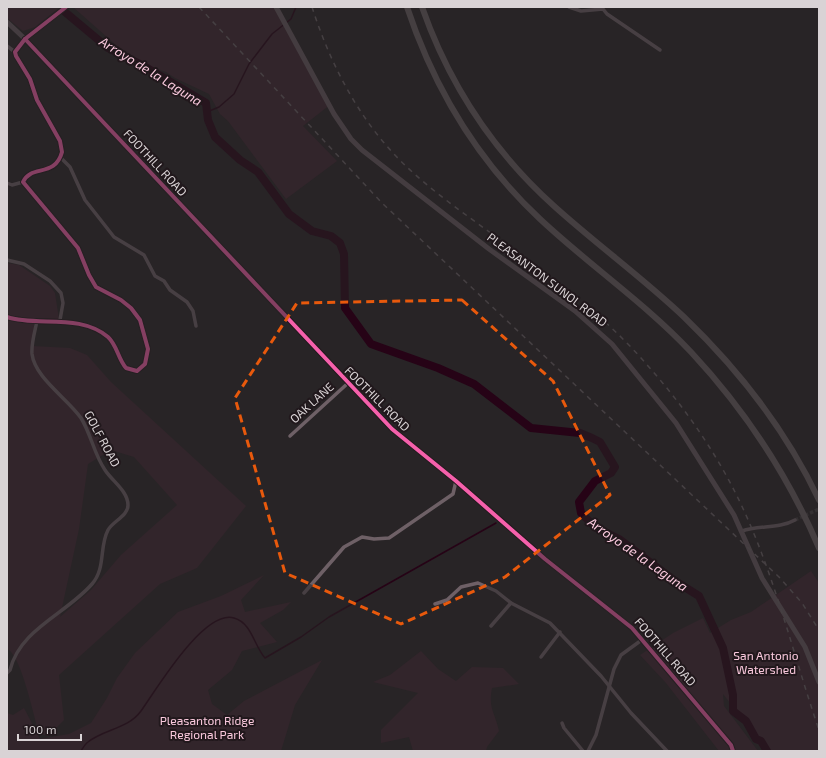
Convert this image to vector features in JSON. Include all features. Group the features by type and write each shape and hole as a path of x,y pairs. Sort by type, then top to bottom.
{"highway":[{"path":"407,7 416,33 439,85 466,133 483,156 520,200 541,220 670,331 732,398 769,452 800,505 819,548"},
{"path":"422,7 432,35 453,78 481,124 497,146 519,172 549,201 683,317 726,361 746,385 778,430 819,500"}],"street":[{"path":"15,52 25,39 66,7"},
{"path":"569,7 581,11 602,9 660,50"},
{"name":"PLEASANTON SUNOL ROAD","path":"277,9 342,127 362,150 489,249 575,311 612,344 676,423 734,515 762,578 805,647 819,682"},
{"name":"FOOTHILL ROAD","path":"7,22 25,39 347,384 392,429 456,481 510,530 632,628 643,639 731,745 733,751"},
{"path":"7,46 15,52 30,79 37,100 60,141 62,152 60,158 52,167 26,176 23,182"},
{"path":"60,158 70,167 79,191 114,237 144,255 155,276 164,281 170,290 186,302 193,311 196,326"},
{"path":"7,184 23,182"},
{"path":"7,317 16,320 60,320 89,328 109,337 123,366 130,371 140,370 145,364 148,349 140,320 130,308 120,300 96,287 89,275 78,248 23,182"},
{"path":"7,260 24,264 50,282 61,293 63,303 60,320"},
{"name":"GOLF ROAD","path":"7,673 10,670 13,658 34,632 65,609 92,584 101,568 108,531 113,523 126,512 128,505 126,496 105,471 82,419 71,404 38,371 34,363 32,353 37,321"},
{"name":"OAK LANE","path":"290,436 347,384"},
{"path":"304,593 344,547 362,537 374,539 389,538 453,494 456,481"},
{"path":"742,531 751,528 785,525 795,520"},
{"path":"435,604 447,600 461,587 478,583 496,591 511,603 550,623 609,685 631,713 667,751"},
{"path":"491,626 511,603"},
{"path":"541,657 560,632"},
{"path":"588,751 596,735 614,669 621,655 643,639"},
{"path":"562,722 564,728 582,751"}],"highlighted area":[{"path":"462,300 553,381 610,495 505,577 401,624 285,573 235,398 297,303"}],"green space":[{"path":"7,7 60,7 35,27 23,31 7,18"},
{"path":"73,7 278,7 331,104 303,126 337,161 286,199 228,121 220,114 209,94 175,78 166,72 146,65 116,45"},
{"path":"7,263 19,265 50,286 55,293 59,319 35,318 32,346 70,348 87,355 111,382 246,506 197,568 160,584 59,675 64,720 48,736 39,733 22,674 12,653 7,649","holes":["111,450 134,457 177,505 121,555 91,590 60,617 79,529 88,464"]},
{"name":"San Antonio Watershed","path":"811,571 819,583 819,751 768,751 723,694 724,706 758,751 719,751 666,683 640,655 673,633 703,618 710,633 731,620 751,612"},
{"name":"Pleasanton Ridge Regional Park","path":"264,575 241,600 245,612 291,602 283,610 260,623 277,642 242,651 232,670 208,690 212,704 227,715 244,701 322,660 295,705 281,751 7,751 7,713 13,715 24,708 40,739 69,734 91,723 107,698 117,678 135,653 178,612 221,596"},
{"path":"421,651 438,669 456,681 472,667 503,668 519,684 492,688 491,706 499,731 487,747 486,751 413,751 409,737 381,743 381,730 418,693 373,682 390,675"}],"waterway":[{"path":"207,112 219,107 234,94 249,64 272,34 291,19 296,7"},
{"name":"Arroyo de la Laguna","path":"65,12 108,48 142,65 206,103 208,120 215,137 240,160 258,172 289,214 312,231 331,236 340,243 344,254 345,308 371,344 438,368 474,384 531,428 580,433 600,442 615,467 611,473 595,481 579,502 581,513 595,527 619,539 675,581 699,596 723,648 733,695 733,711 746,721 756,739 761,741 767,751"},
{"path":"81,751 86,744 94,738 123,725 136,717 182,653 195,638 209,626 222,619 234,618 240,621 249,630 265,658 301,637 329,617 496,523"}],"tunnel":[{"path":"795,520 819,509"}],"railway":[{"path":"199,7 382,203 779,577 802,603 819,630"},
{"path":"312,7 326,46 355,103 379,137 393,153 439,194 552,278 612,328 661,381 685,411 707,443 727,477 749,522 771,580 819,730"}],"cycle path":[{"path":"7,317 19,320 85,325 97,330 111,340 126,368 137,371 145,364 148,349 140,320 131,308 121,300 96,287 89,275 78,248 23,182 31,173 54,165 59,160 62,152 60,141 37,100 30,79 15,52 25,39 66,7"},
{"path":"25,39 392,429 456,481 545,559 632,628 731,745 733,751"}]}
